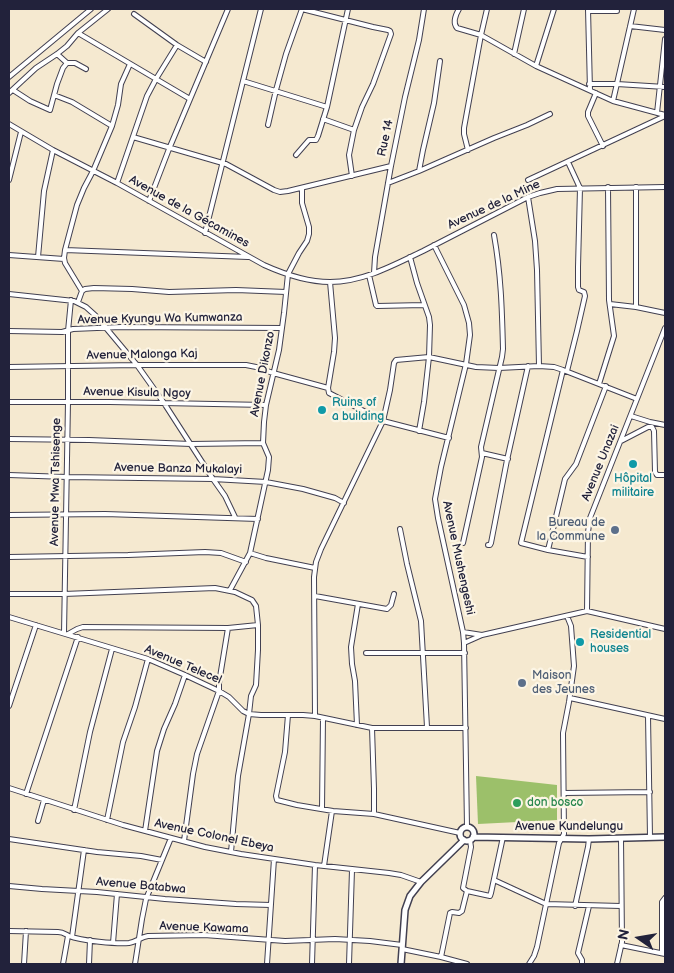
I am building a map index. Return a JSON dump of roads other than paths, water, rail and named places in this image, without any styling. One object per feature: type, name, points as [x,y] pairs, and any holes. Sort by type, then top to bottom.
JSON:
[{"type":"street","points":[[9,78],[91,9]]},
{"type":"street","points":[[67,63],[60,75],[49,110],[11,91],[36,68],[67,46],[78,33],[108,9]]},
{"type":"street","points":[[149,201],[169,148],[228,9]]},
{"type":"street","points":[[206,232],[261,9]]},
{"type":"street","points":[[268,125],[286,54],[302,9],[390,31],[391,34],[373,84],[354,130],[350,155],[352,176]]},
{"type":"street","points":[[296,155],[309,140],[317,139],[327,107],[348,9]]},
{"type":"street","name":"Rue 14","points":[[424,9],[391,166],[372,274],[377,306],[424,305]]},
{"type":"street","points":[[452,9],[456,14]]},
{"type":"street","points":[[460,9],[456,14],[454,23],[457,28],[481,35],[536,66],[613,101],[657,112],[665,116]]},
{"type":"street","points":[[468,150],[464,128],[487,9]]},
{"type":"street","points":[[514,54],[524,9]]},
{"type":"street","points":[[536,66],[554,9]]},
{"type":"street","points":[[613,101],[634,9]]},
{"type":"street","points":[[590,90],[588,10],[617,11]]},
{"type":"street","points":[[134,14],[177,45],[206,62]]},
{"type":"street","points":[[630,26],[665,30]]},
{"type":"street","points":[[78,33],[190,99]]},
{"type":"street","points":[[657,112],[665,39]]},
{"type":"street","points":[[117,184],[144,105],[156,79],[177,45]]},
{"type":"street","points":[[57,54],[67,63],[78,64],[86,68]]},
{"type":"street","points":[[420,171],[434,103],[440,61]]},
{"type":"street","points":[[82,291],[64,259],[65,250],[77,205],[112,126],[121,84],[130,64]]},
{"type":"street","points":[[243,81],[327,107]]},
{"type":"street","points":[[589,84],[665,87]]},
{"type":"street","points":[[596,93],[588,114],[602,146]]},
{"type":"street","points":[[54,95],[77,105],[112,126]]},
{"type":"street","points":[[388,182],[420,171],[550,114]]},
{"type":"street","points":[[528,180],[665,116]]},
{"type":"street","points":[[323,119],[354,130]]},
{"type":"street","name":"Avenue de la Gécamines","points":[[9,124],[264,265],[288,274],[330,282],[372,274]]},
{"type":"street","points":[[9,180],[21,132]]},
{"type":"street","points":[[133,137],[223,163],[274,190],[285,192],[391,166]]},
{"type":"street","points":[[38,257],[44,190],[53,150]]},
{"type":"street","points":[[568,162],[580,188],[578,287],[579,290],[584,292],[585,296],[521,543],[588,557]]},
{"type":"street","points":[[599,384],[614,336],[610,304],[608,187]]},
{"type":"street","points":[[636,187],[636,308]]},
{"type":"street","name":"Avenue de la Mine","points":[[372,274],[548,190],[665,187]]},
{"type":"street","name":"Avenue Dikonzo","points":[[230,590],[250,553],[266,482],[269,460],[263,443],[264,422],[282,328],[288,274],[309,234],[309,227],[302,203],[302,188]]},
{"type":"street","points":[[528,198],[535,241],[537,270],[539,366]]},
{"type":"street","points":[[463,543],[482,457],[481,447],[503,349],[502,294],[494,235]]},
{"type":"street","name":"Avenue Mushengeshi","points":[[434,245],[456,287],[468,318],[470,335],[466,364],[435,498],[463,632],[465,653],[467,827]]},
{"type":"street","points":[[65,250],[249,257]]},
{"type":"street","points":[[9,256],[64,259]]},
{"type":"street","points":[[410,257],[430,325],[429,357],[419,430]]},
{"type":"street","points":[[330,282],[335,338],[328,392],[383,422],[449,438]]},
{"type":"street","points":[[78,302],[82,291],[85,289],[132,288],[169,292],[236,290],[286,292]]},
{"type":"street","points":[[9,294],[71,300],[86,307],[107,328],[164,403],[225,496],[235,517]]},
{"type":"street","name":"Avenue Mwa Tshisenge","points":[[66,634],[64,556],[67,477],[68,331],[71,300]]},
{"type":"street","points":[[610,304],[665,314]]},
{"type":"street","name":"Avenue Kyungu Wa Kumwanza","points":[[9,331],[44,332],[135,326],[282,328]]},
{"type":"street","name":"Avenue Unazai","points":[[587,611],[588,528],[590,518],[665,328]]},
{"type":"street","points":[[315,716],[315,568],[321,549],[383,422],[395,361],[398,359],[429,357],[476,367],[554,367],[637,399]]},
{"type":"street","name":"Avenue Malonga Kaj","points":[[9,366],[246,365],[328,388]]},
{"type":"street","points":[[488,545],[491,543],[528,366]]},
{"type":"street","points":[[548,550],[565,479],[576,464],[606,386]]},
{"type":"street","name":"Avenue Kisula Ngoy","points":[[9,402],[266,405]]},
{"type":"street","points":[[631,416],[665,425]]},
{"type":"street","points":[[621,441],[648,427],[652,427],[654,431],[655,472],[657,475],[665,475]]},
{"type":"street","points":[[9,440],[191,444],[263,443]]},
{"type":"street","points":[[482,453],[508,459]]},
{"type":"street","name":"Avenue Banza Mukalayi","points":[[9,475],[213,478],[266,482],[310,491],[335,498],[344,503]]},
{"type":"street","points":[[9,514],[66,513],[258,519]]},
{"type":"street","points":[[400,529],[421,621],[427,727]]},
{"type":"street","points":[[9,557],[209,552],[220,553],[246,562]]},
{"type":"street","points":[[250,553],[315,568]]},
{"type":"street","points":[[9,594],[64,594],[215,588],[240,593],[253,601],[256,606],[258,625],[256,685],[252,694],[238,776],[231,852]]},
{"type":"street","points":[[315,596],[387,609],[391,605],[394,594]]},
{"type":"street","points":[[356,725],[355,681],[351,647],[358,604]]},
{"type":"street","points":[[464,643],[482,635],[587,611],[665,629]]},
{"type":"street","points":[[528,964],[534,956],[564,831],[563,733],[574,666],[571,626],[567,616]]},
{"type":"street","name":"Avenue Telecel","points":[[9,617],[148,659],[219,692],[249,714]]},
{"type":"street","points":[[9,706],[36,625]]},
{"type":"street","points":[[66,634],[83,627],[228,628],[258,625]]},
{"type":"street","points":[[184,842],[193,774],[219,692],[228,628]]},
{"type":"street","points":[[463,632],[482,635]]},
{"type":"street","points":[[26,794],[78,637]]},
{"type":"street","points":[[74,810],[90,732],[112,648]]},
{"type":"street","points":[[366,653],[465,653]]},
{"type":"street","points":[[106,820],[123,742],[148,659]]},
{"type":"street","points":[[146,831],[157,750],[164,729],[176,704],[185,675]]},
{"type":"street","points":[[570,698],[665,719]]},
{"type":"street","points":[[249,714],[315,716],[372,728],[466,728]]},
{"type":"street","points":[[288,715],[285,752],[276,798],[278,800],[332,811],[374,814],[460,833],[461,837],[469,839]]},
{"type":"street","points":[[648,716],[650,837]]},
{"type":"street","points":[[322,809],[323,718]]},
{"type":"street","points":[[372,728],[374,814]]},
{"type":"street","name":"Avenue Colonel Ebeya","points":[[9,788],[106,820],[184,842],[274,859],[352,870],[390,873],[421,882]]},
{"type":"street","points":[[564,794],[650,792]]},
{"type":"street","points":[[38,822],[44,800]]},
{"type":"street","points":[[324,866],[332,811]]},
{"type":"street","points":[[401,964],[406,905],[410,896],[421,882],[469,839],[473,832],[467,827],[462,829],[460,833]]},
{"type":"street","points":[[469,839],[471,847],[462,885],[463,889],[490,895],[503,837]]},
{"type":"street","name":"Avenue Kundelungu","points":[[469,839],[503,837],[589,839],[665,837]]},
{"type":"street","points":[[136,964],[142,918],[147,897],[171,838]]},
{"type":"street","points":[[617,964],[621,944],[621,838]]},
{"type":"street","points":[[575,906],[589,839]]},
{"type":"street","points":[[9,840],[162,860]]},
{"type":"street","points":[[63,964],[79,891],[84,850]]},
{"type":"street","points":[[267,964],[274,859]]},
{"type":"street","points":[[312,964],[315,865]]},
{"type":"street","points":[[349,964],[352,870]]},
{"type":"street","points":[[494,880],[546,904],[621,906]]},
{"type":"street","name":"Avenue Batabwa","points":[[9,886],[270,905]]},
{"type":"street","points":[[441,957],[450,914],[462,911],[467,891]]},
{"type":"street","points":[[113,943],[117,894]]},
{"type":"street","points":[[621,944],[664,954],[662,903],[665,899]]},
{"type":"street","points":[[582,964],[582,959],[578,953],[589,906]]},
{"type":"street","name":"Avenue Kawama","points":[[9,931],[58,932],[70,936],[113,943],[131,943],[148,936],[193,935],[269,940],[350,940],[402,947],[441,957],[450,962],[467,964]]},
{"type":"street","points":[[24,964],[26,931]]},
{"type":"street","points":[[89,964],[90,940]]},
{"type":"place","name":"Ruins of a building","points":[[322,410]]},
{"type":"place","name":"Hôpital militaire","points":[[633,464]]},
{"type":"place","name":"Bureau de la Commune","points":[[615,530]]},
{"type":"place","name":"Residential houses","points":[[580,642]]},
{"type":"place","name":"Maison des Jeunes","points":[[522,683]]},
{"type":"place","name":"don bosco","points":[[517,803]]}]
